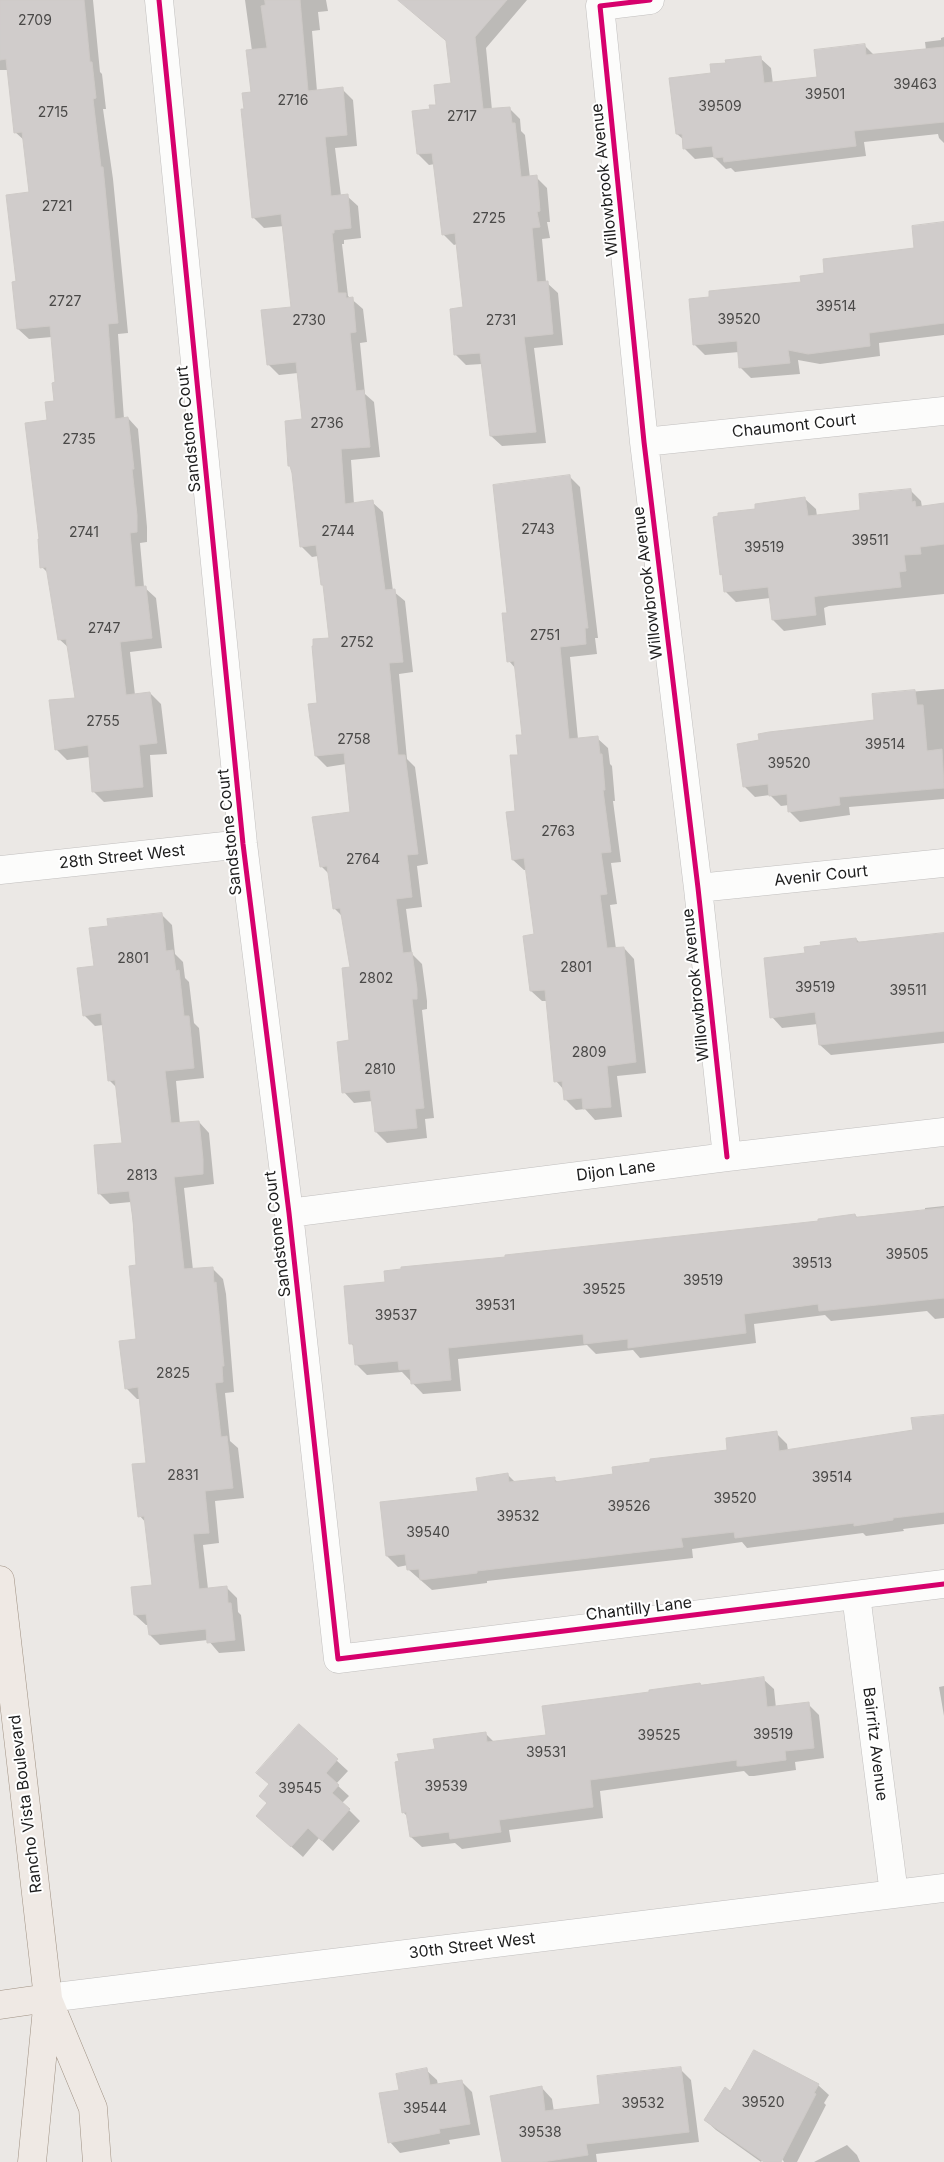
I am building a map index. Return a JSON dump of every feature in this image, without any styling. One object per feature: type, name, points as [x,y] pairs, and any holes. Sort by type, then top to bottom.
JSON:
[{"type":"main road","name":"Rancho Vista Boulevard","points":[[0,1580],[48,1998],[32,2162]]},
{"type":"main road","name":"Rancho Vista Boulevard","points":[[48,1998],[92,2108],[97,2162]]},
{"type":"main road","name":"30th Street West","points":[[0,2005],[48,1998]]},
{"type":"street","name":"Sandstone Court","points":[[159,0],[243,844],[289,1213],[338,1659]]},
{"type":"street","name":"Willowbrook Avenue","points":[[650,0],[600,6],[644,442],[698,888],[727,1157]]},
{"type":"street","name":"Chaumont Court","points":[[644,442],[944,411]]},
{"type":"street","name":"28th Street West","points":[[0,870],[243,844]]},
{"type":"street","name":"Avenir Court","points":[[698,888],[944,863]]},
{"type":"street","name":"Dijon Lane","points":[[289,1213],[727,1157],[944,1132]]},
{"type":"street","name":"Chantilly Lane","points":[[338,1659],[944,1584]]},
{"type":"street","name":"Bairritz Avenue","points":[[856,1595],[894,1894]]},
{"type":"street","name":"30th Street West","points":[[48,1998],[944,1888]]},
{"type":"building","points":[[0,0],[84,0],[90,62],[92,62],[96,98],[93,99],[101,167],[103,167],[118,323],[108,324],[115,419],[128,417],[137,515],[137,532],[130,533],[135,587],[146,586],[152,638],[120,642],[126,695],[150,692],[157,743],[139,745],[143,787],[92,792],[88,745],[55,750],[49,700],[75,698],[66,639],[58,640],[46,567],[40,568],[39,539],[25,423],[47,420],[45,402],[54,401],[52,383],[55,382],[50,326],[17,329],[12,282],[16,281],[6,195],[29,192],[22,132],[14,133],[6,59],[0,60]]},
{"type":"building","points":[[265,0],[300,0],[308,91],[343,87],[347,135],[325,137],[331,196],[348,194],[351,228],[334,230],[334,233],[332,233],[338,293],[346,293],[346,298],[353,297],[356,332],[350,333],[356,391],[364,390],[370,447],[341,449],[345,504],[373,500],[385,590],[395,589],[403,662],[389,663],[398,755],[405,755],[418,854],[407,855],[412,897],[396,899],[403,953],[412,952],[417,989],[417,999],[412,999],[424,1108],[415,1109],[417,1128],[375,1132],[370,1090],[342,1093],[337,1042],[349,1040],[342,968],[350,967],[340,908],[333,909],[327,866],[320,867],[312,817],[350,812],[344,753],[315,756],[308,704],[317,703],[312,646],[313,639],[329,638],[316,545],[300,547],[292,473],[290,466],[288,466],[285,421],[302,419],[296,362],[267,365],[261,310],[291,307],[281,214],[252,218],[241,109],[244,109],[242,93],[251,92],[246,50],[267,48],[261,6],[265,5]]},
{"type":"building","points":[[398,0],[507,0],[475,37],[483,109],[510,107],[512,123],[515,123],[521,177],[537,175],[540,211],[537,212],[540,227],[532,228],[537,282],[548,281],[553,334],[524,337],[536,432],[490,436],[480,353],[454,355],[450,309],[463,307],[455,233],[442,235],[432,153],[417,154],[412,111],[430,109],[429,105],[436,105],[434,85],[451,83],[446,41]]},
{"type":"building","points":[[865,44],[866,55],[944,47],[944,122],[854,131],[856,146],[724,162],[723,157],[714,158],[712,146],[683,149],[682,134],[676,134],[669,78],[711,73],[710,64],[726,63],[725,60],[761,56],[764,83],[817,77],[814,50]]},
{"type":"building","points":[[944,222],[944,323],[869,333],[870,346],[808,354],[788,350],[790,363],[739,368],[737,341],[693,345],[689,299],[709,297],[709,291],[801,282],[800,276],[824,273],[823,259],[914,248],[912,226]]},
{"type":"building","points":[[570,475],[588,628],[585,628],[586,644],[560,647],[569,739],[598,736],[600,754],[602,754],[605,790],[603,790],[611,852],[601,853],[607,894],[600,895],[607,948],[624,947],[636,1062],[607,1066],[611,1107],[583,1109],[582,1098],[564,1100],[562,1081],[554,1082],[545,990],[530,991],[523,936],[534,934],[524,858],[512,860],[506,812],[515,811],[510,755],[518,755],[516,735],[522,735],[514,661],[507,662],[502,613],[507,613],[493,485]]},
{"type":"building","points":[[911,489],[912,502],[915,501],[916,507],[944,503],[944,544],[920,547],[921,554],[904,555],[906,571],[899,572],[901,587],[814,597],[816,615],[772,620],[768,587],[724,592],[713,517],[718,516],[718,513],[755,509],[755,504],[805,497],[808,516],[860,510],[859,494]]},
{"type":"building","points":[[915,690],[917,705],[923,705],[927,751],[942,749],[944,788],[839,797],[840,805],[788,812],[787,794],[769,796],[768,784],[743,787],[737,744],[759,740],[758,734],[769,732],[874,720],[872,694]]},
{"type":"building","points":[[162,913],[166,951],[173,950],[176,971],[179,970],[184,1016],[189,1016],[194,1068],[165,1071],[171,1123],[199,1121],[203,1159],[203,1174],[174,1177],[184,1269],[213,1267],[224,1366],[222,1366],[223,1382],[215,1383],[221,1437],[227,1436],[233,1488],[205,1491],[209,1533],[193,1534],[199,1589],[227,1586],[228,1603],[231,1603],[235,1640],[207,1643],[206,1629],[149,1635],[146,1614],[134,1615],[131,1587],[152,1585],[144,1516],[138,1517],[132,1464],[146,1463],[138,1387],[125,1389],[119,1341],[136,1339],[129,1266],[136,1265],[133,1220],[129,1191],[98,1194],[94,1145],[122,1143],[115,1080],[108,1081],[101,1013],[83,1016],[77,968],[94,966],[89,928],[108,926],[107,919]]},
{"type":"building","points":[[944,933],[944,1031],[819,1045],[815,1012],[770,1018],[764,958],[805,953],[804,947],[821,945],[820,942],[856,938],[857,942]]},
{"type":"building","points":[[944,1208],[944,1298],[819,1311],[818,1304],[744,1314],[746,1333],[628,1348],[628,1339],[584,1344],[583,1334],[448,1348],[451,1380],[411,1384],[410,1369],[399,1370],[398,1361],[355,1365],[353,1344],[349,1344],[344,1286],[385,1282],[384,1271],[401,1269],[401,1267],[818,1221],[818,1219],[855,1214],[856,1217]]},
{"type":"building","points":[[944,1415],[944,1512],[893,1518],[893,1520],[854,1526],[854,1523],[735,1538],[734,1532],[681,1538],[683,1547],[477,1571],[477,1573],[420,1580],[419,1569],[407,1570],[405,1554],[386,1556],[380,1502],[478,1491],[476,1478],[508,1473],[509,1482],[555,1477],[555,1482],[613,1474],[612,1467],[650,1462],[650,1459],[727,1450],[726,1438],[777,1431],[779,1451],[913,1430],[911,1418]]},
{"type":"building","points":[[764,1677],[767,1707],[809,1702],[814,1748],[785,1751],[786,1760],[737,1766],[737,1760],[590,1780],[593,1807],[499,1820],[501,1832],[450,1839],[449,1832],[410,1837],[406,1812],[402,1813],[395,1762],[399,1761],[397,1754],[435,1749],[433,1739],[486,1732],[487,1742],[546,1735],[542,1706],[649,1692],[649,1690],[700,1683],[701,1685]]},
{"type":"building","points":[[299,1724],[338,1759],[326,1773],[339,1785],[332,1793],[350,1809],[322,1841],[308,1828],[291,1847],[256,1816],[267,1803],[259,1796],[269,1784],[256,1773]]},
{"type":"building","points":[[754,2050],[819,2084],[814,2093],[816,2094],[781,2162],[764,2162],[704,2120],[725,2087],[730,2091]]},
{"type":"building","points":[[681,2067],[689,2132],[586,2144],[588,2155],[542,2162],[502,2162],[490,2096],[542,2086],[545,2111],[600,2104],[597,2076]]},
{"type":"building","points":[[427,2068],[430,2085],[462,2080],[470,2124],[439,2129],[440,2133],[388,2143],[379,2093],[399,2090],[396,2074]]},
{"type":"cycle path","points":[[159,0],[243,844],[289,1213],[338,1659],[944,1584]]},
{"type":"cycle path","points":[[650,0],[600,6],[644,442],[698,888],[727,1157]]}]
